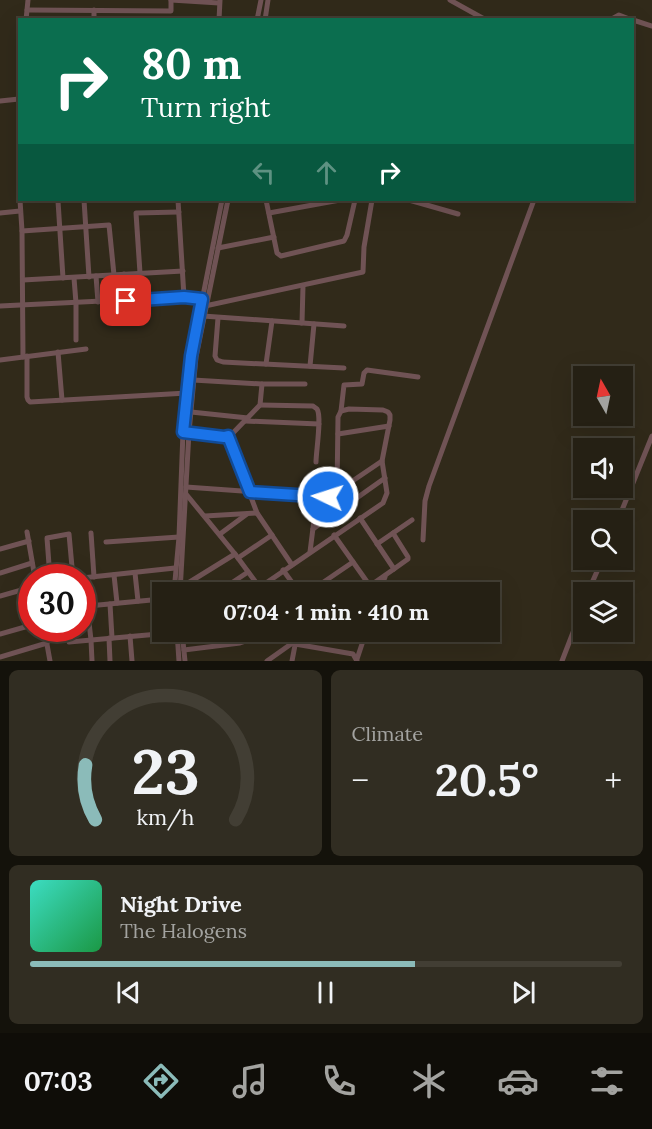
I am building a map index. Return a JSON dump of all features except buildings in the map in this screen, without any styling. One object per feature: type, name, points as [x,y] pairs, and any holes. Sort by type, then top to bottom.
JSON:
[{"type":"street","points":[[26,18],[28,0]]},
{"type":"street","points":[[172,18],[171,0],[220,1],[219,18]]},
{"type":"street","points":[[257,18],[261,0]]},
{"type":"street","points":[[265,18],[268,0]]},
{"type":"street","points":[[450,0],[482,18]]},
{"type":"street","points":[[27,10],[171,11]]},
{"type":"street","points":[[94,10],[94,18]]},
{"type":"street","points":[[634,20],[652,26]]},
{"type":"street","points":[[0,101],[18,99]]},
{"type":"street","points":[[20,201],[28,400],[30,402],[187,393]]},
{"type":"street","points":[[58,201],[63,278]]},
{"type":"street","points":[[84,201],[85,227],[98,302]]},
{"type":"street","points":[[178,201],[184,297]]},
{"type":"street","points":[[203,307],[202,299],[222,201]]},
{"type":"street","points":[[180,582],[186,494],[187,393],[196,357],[201,316],[227,201]]},
{"type":"street","points":[[266,201],[278,254],[281,256],[341,243],[347,236],[355,201]]},
{"type":"street","points":[[269,213],[335,201]]},
{"type":"street","points":[[203,307],[363,272],[364,247],[372,201]]},
{"type":"street","points":[[413,201],[458,214]]},
{"type":"street","points":[[423,540],[425,501],[429,486],[534,201]]},
{"type":"street","points":[[0,213],[20,211]]},
{"type":"street","points":[[140,273],[136,213],[178,212]]},
{"type":"street","points":[[22,231],[109,225],[114,275]]},
{"type":"street","points":[[218,248],[274,237]]},
{"type":"street","points":[[22,280],[183,271]]},
{"type":"street","points":[[124,274],[126,301]]},
{"type":"street","points":[[74,278],[76,340]]},
{"type":"street","points":[[302,323],[303,286]]},
{"type":"street","points":[[0,306],[184,297],[202,299]]},
{"type":"street","points":[[201,316],[344,326]]},
{"type":"street","points":[[218,318],[215,356],[217,360],[344,368]]},
{"type":"street","points":[[266,364],[272,321]]},
{"type":"street","points":[[310,366],[315,324]]},
{"type":"street","points":[[0,360],[86,349]]},
{"type":"street","points":[[58,352],[62,400]]},
{"type":"street","points":[[337,491],[338,417],[341,411],[344,385],[362,384],[364,373],[367,370],[418,377]]},
{"type":"street","points":[[191,380],[305,384]]},
{"type":"street","points":[[174,582],[186,432],[191,412],[191,380]]},
{"type":"street","points":[[186,432],[224,437],[232,434],[260,405],[262,384]]},
{"type":"street","points":[[260,405],[313,406],[317,409],[319,424],[316,462]]},
{"type":"street","points":[[270,582],[283,570],[383,503],[386,498],[382,461],[390,415],[383,410],[349,409],[341,411]]},
{"type":"street","points":[[191,412],[246,420],[319,424]]},
{"type":"street","points":[[338,434],[389,426]]},
{"type":"street","points":[[228,436],[257,513],[292,565]]},
{"type":"street","points":[[622,510],[652,436]]},
{"type":"street","points":[[310,552],[316,508],[328,497],[382,461]]},
{"type":"street","points":[[313,529],[385,478]]},
{"type":"street","points":[[186,487],[328,497]]},
{"type":"street","points":[[186,494],[256,582]]},
{"type":"street","points":[[219,534],[248,513]]},
{"type":"street","points":[[205,516],[257,513]]},
{"type":"street","points":[[360,518],[394,569]]},
{"type":"street","points":[[377,544],[412,520]]},
{"type":"street","points":[[27,532],[32,564]]},
{"type":"street","points":[[91,533],[93,564]]},
{"type":"street","points":[[375,582],[408,559],[393,533]]},
{"type":"street","points":[[49,564],[47,538],[69,534],[72,564]]},
{"type":"street","points":[[193,582],[272,535]]},
{"type":"street","points":[[334,535],[367,582]]},
{"type":"street","points":[[106,542],[179,537]]},
{"type":"street","points":[[0,549],[28,541]]},
{"type":"street","points":[[324,582],[353,562]]},
{"type":"street","points":[[0,573],[18,568]]},
{"type":"street","points":[[96,577],[175,568]]},
{"type":"street","points":[[283,570],[291,582]]},
{"type":"street","points":[[233,582],[248,572]]},
{"type":"street","points":[[135,573],[138,601]]},
{"type":"street","points":[[114,575],[117,603]]},
{"type":"street","points":[[383,582],[385,575]]},
{"type":"street","points":[[0,597],[18,592]]},
{"type":"street","points":[[96,606],[152,600]]},
{"type":"street","points":[[110,604],[110,661]]},
{"type":"street","points":[[0,634],[18,629]]},
{"type":"street","points":[[562,661],[573,632]]},
{"type":"street","points":[[96,639],[152,634]]},
{"type":"street","points":[[130,636],[132,661]]},
{"type":"street","points":[[91,642],[92,661]]},
{"type":"street","points":[[178,642],[179,661]]},
{"type":"street","points":[[183,642],[185,661]]},
{"type":"street","points":[[184,650],[243,642]]},
{"type":"street","points":[[267,661],[296,642],[353,654],[357,660]]},
{"type":"street","points":[[292,661],[296,642]]},
{"type":"street","points":[[357,660],[363,642]]},
{"type":"street","points":[[0,657],[47,643],[50,661]]},
{"type":"route","points":[[126,301],[184,297],[202,299],[191,356],[183,432],[228,436],[250,492],[328,497]]}]
